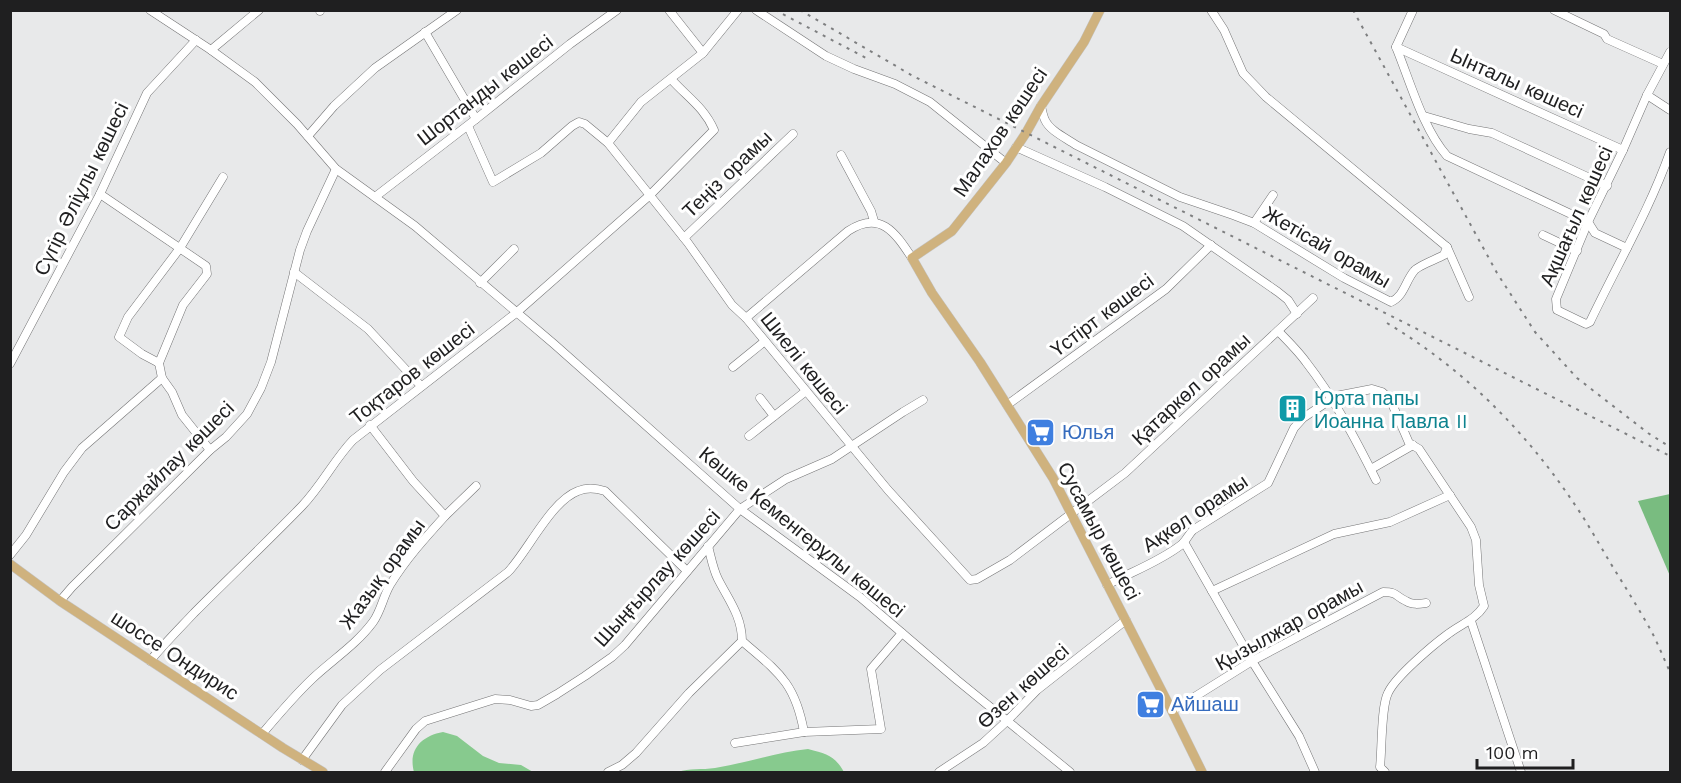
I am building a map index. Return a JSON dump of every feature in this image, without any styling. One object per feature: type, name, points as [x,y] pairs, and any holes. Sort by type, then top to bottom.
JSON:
[{"type":"main road","name":"Малахов көшесі","points":[[912,258],[952,231],[1006,163],[1084,42],[1100,10]]},
{"type":"main road","name":"Сусамыр көшесі","points":[[912,258],[932,293],[1053,478],[1202,772]]},
{"type":"main road","name":"шоссе Ондирис","points":[[10,564],[60,601],[322,772]]},
{"type":"street","name":"Көшке Кеменгерұлы көшесі","points":[[150,10],[255,82],[308,136],[336,169],[415,226],[554,344],[740,509],[860,597],[1070,772]]},
{"type":"street","points":[[211,50],[259,10]]},
{"type":"street","points":[[308,136],[334,106],[375,68],[457,10]]},
{"type":"street","name":"Шортанды көшесі","points":[[375,197],[570,44],[617,10]]},
{"type":"street","points":[[669,10],[703,53]]},
{"type":"street","points":[[608,143],[641,102],[703,53],[738,10]]},
{"type":"street","points":[[756,10],[826,56],[895,84],[930,102],[1006,163]]},
{"type":"street","points":[[1211,10],[1224,30],[1244,73],[1266,97],[1447,248],[1469,297]]},
{"type":"street","points":[[1413,10],[1396,47],[1438,146],[1453,160],[1588,222],[1594,233],[1627,248]]},
{"type":"street","points":[[1554,10],[1604,34],[1607,39],[1663,64]]},
{"type":"street","points":[[425,32],[476,119]]},
{"type":"street","name":"Сүгір Әліұлы көшесі","points":[[10,364],[100,194],[147,93],[196,40]]},
{"type":"street","name":"Ынталы көшесі","points":[[1396,47],[1623,150]]},
{"type":"street","name":"Ақшағыл көшесі","points":[[1671,52],[1647,95],[1588,222],[1556,299],[1557,310],[1586,324],[1590,322],[1645,215],[1671,152]]},
{"type":"street","name":"Тоқтаров көшесі","points":[[150,660],[304,504],[339,454],[370,425],[516,313],[650,195],[714,130],[698,105],[671,80]]},
{"type":"street","points":[[1647,95],[1671,110]]},
{"type":"street","name":"Жетісай орамы","points":[[1041,106],[1045,120],[1050,127],[1076,145],[1180,197],[1254,223],[1344,278],[1391,302],[1402,294],[1404,285],[1415,268],[1433,262],[1444,255],[1447,248]]},
{"type":"street","points":[[1424,116],[1492,133],[1606,186]]},
{"type":"street","name":"Шиелі көшесі","points":[[468,126],[493,182],[541,153],[579,122],[585,124],[608,143],[684,238],[732,305],[746,318],[888,490],[970,580],[990,572]]},
{"type":"street","name":"Теңіз орамы","points":[[684,238],[793,134]]},
{"type":"street","points":[[1016,147],[1105,187],[1183,226],[1278,292],[1288,300],[1297,314]]},
{"type":"street","points":[[746,318],[848,231],[857,225],[874,221],[841,155]]},
{"type":"street","name":"Саржайлау көшесі","points":[[60,601],[247,414],[261,388],[271,362],[307,231],[336,169]]},
{"type":"street","points":[[159,363],[119,337],[128,317],[180,248],[223,177]]},
{"type":"street","points":[[100,194],[206,266],[207,274],[183,305],[159,363],[162,378],[172,392],[182,414],[210,450]]},
{"type":"street","points":[[1254,223],[1273,195]]},
{"type":"street","name":"Сусамыр көшесі","points":[[874,221],[886,227],[900,239],[912,258]]},
{"type":"street","points":[[1543,235],[1577,251]]},
{"type":"street","name":"Үстірт көшесі","points":[[1007,405],[1166,289],[1211,245]]},
{"type":"street","points":[[480,283],[514,249]]},
{"type":"street","points":[[294,272],[368,329],[421,386]]},
{"type":"street","name":"Қатаркөл орамы","points":[[990,572],[1010,560],[1125,473],[1313,298]]},
{"type":"street","points":[[1278,330],[1307,363],[1331,399],[1376,480]]},
{"type":"street","points":[[733,367],[765,341]]},
{"type":"street","points":[[10,555],[26,536],[63,472],[82,448],[162,378]]},
{"type":"street","name":"Ақкөл орамы","points":[[1107,585],[1168,554],[1184,542],[1193,530],[1268,483],[1294,428],[1303,418],[1331,399],[1372,389],[1382,392],[1390,399],[1409,443],[1413,445]]},
{"type":"street","points":[[749,436],[806,391]]},
{"type":"street","points":[[760,398],[774,416]]},
{"type":"street","points":[[740,509],[786,479],[852,448],[923,400]]},
{"type":"street","name":"Жазық орамы","points":[[262,734],[311,680],[359,638],[374,621],[388,587],[415,549],[445,516],[413,481],[370,425]]},
{"type":"street","points":[[1371,469],[1413,445],[1419,448],[1471,527],[1476,540],[1479,585],[1484,606],[1471,621],[1448,634],[1398,679],[1387,694],[1383,724],[1383,770]]},
{"type":"street","points":[[445,516],[476,486]]},
{"type":"street","points":[[302,760],[336,713],[359,689],[380,670],[508,572],[562,502],[578,491],[590,488],[605,491],[687,571]]},
{"type":"street","points":[[1212,591],[1334,534],[1390,522],[1450,495]]},
{"type":"street","name":"Шыңғырлау көшесі","points":[[385,772],[416,729],[425,721],[495,699],[510,700],[531,706],[538,705],[612,657],[625,645],[740,509]]},
{"type":"street","points":[[1184,542],[1252,661],[1299,736],[1315,772]]},
{"type":"street","points":[[708,546],[717,577],[735,610],[741,627],[742,641],[786,682],[796,700],[804,732]]},
{"type":"street","name":"Қызылжар орамы","points":[[1172,711],[1252,661],[1383,592],[1393,592],[1406,602],[1413,604],[1426,603]]},
{"type":"street","name":"Өзен көшесі","points":[[939,772],[983,743],[1037,690],[1126,620]]},
{"type":"street","points":[[1471,621],[1521,772]]},
{"type":"street","points":[[735,743],[804,732],[881,729],[871,669],[902,633]]},
{"type":"street","points":[[608,772],[636,753],[689,693],[742,641]]},
{"type":"green space","points":[[1670,494],[1670,576],[1638,501]]},
{"type":"green space","points":[[443,732],[457,736],[483,756],[499,763],[521,765],[533,772],[414,772],[413,757],[418,745],[428,737]]},
{"type":"green space","points":[[808,749],[829,756],[844,772],[678,772],[715,768]]},
{"type":"railway","points":[[775,10],[868,59]]},
{"type":"railway","points":[[800,10],[913,76],[1670,456]]},
{"type":"railway","points":[[1353,10],[1497,273],[1535,332],[1577,378],[1648,433],[1670,447]]},
{"type":"railway","points":[[1387,323],[1466,380],[1490,402],[1534,450],[1588,525],[1649,627],[1670,672]]},
{"type":"place","name":"Юрта папы Иоанна Павла II","points":[[1293,409]]},
{"type":"place","name":"Юлья","points":[[1041,432]]},
{"type":"place","name":"Айшаш","points":[[1150,704]]}]
